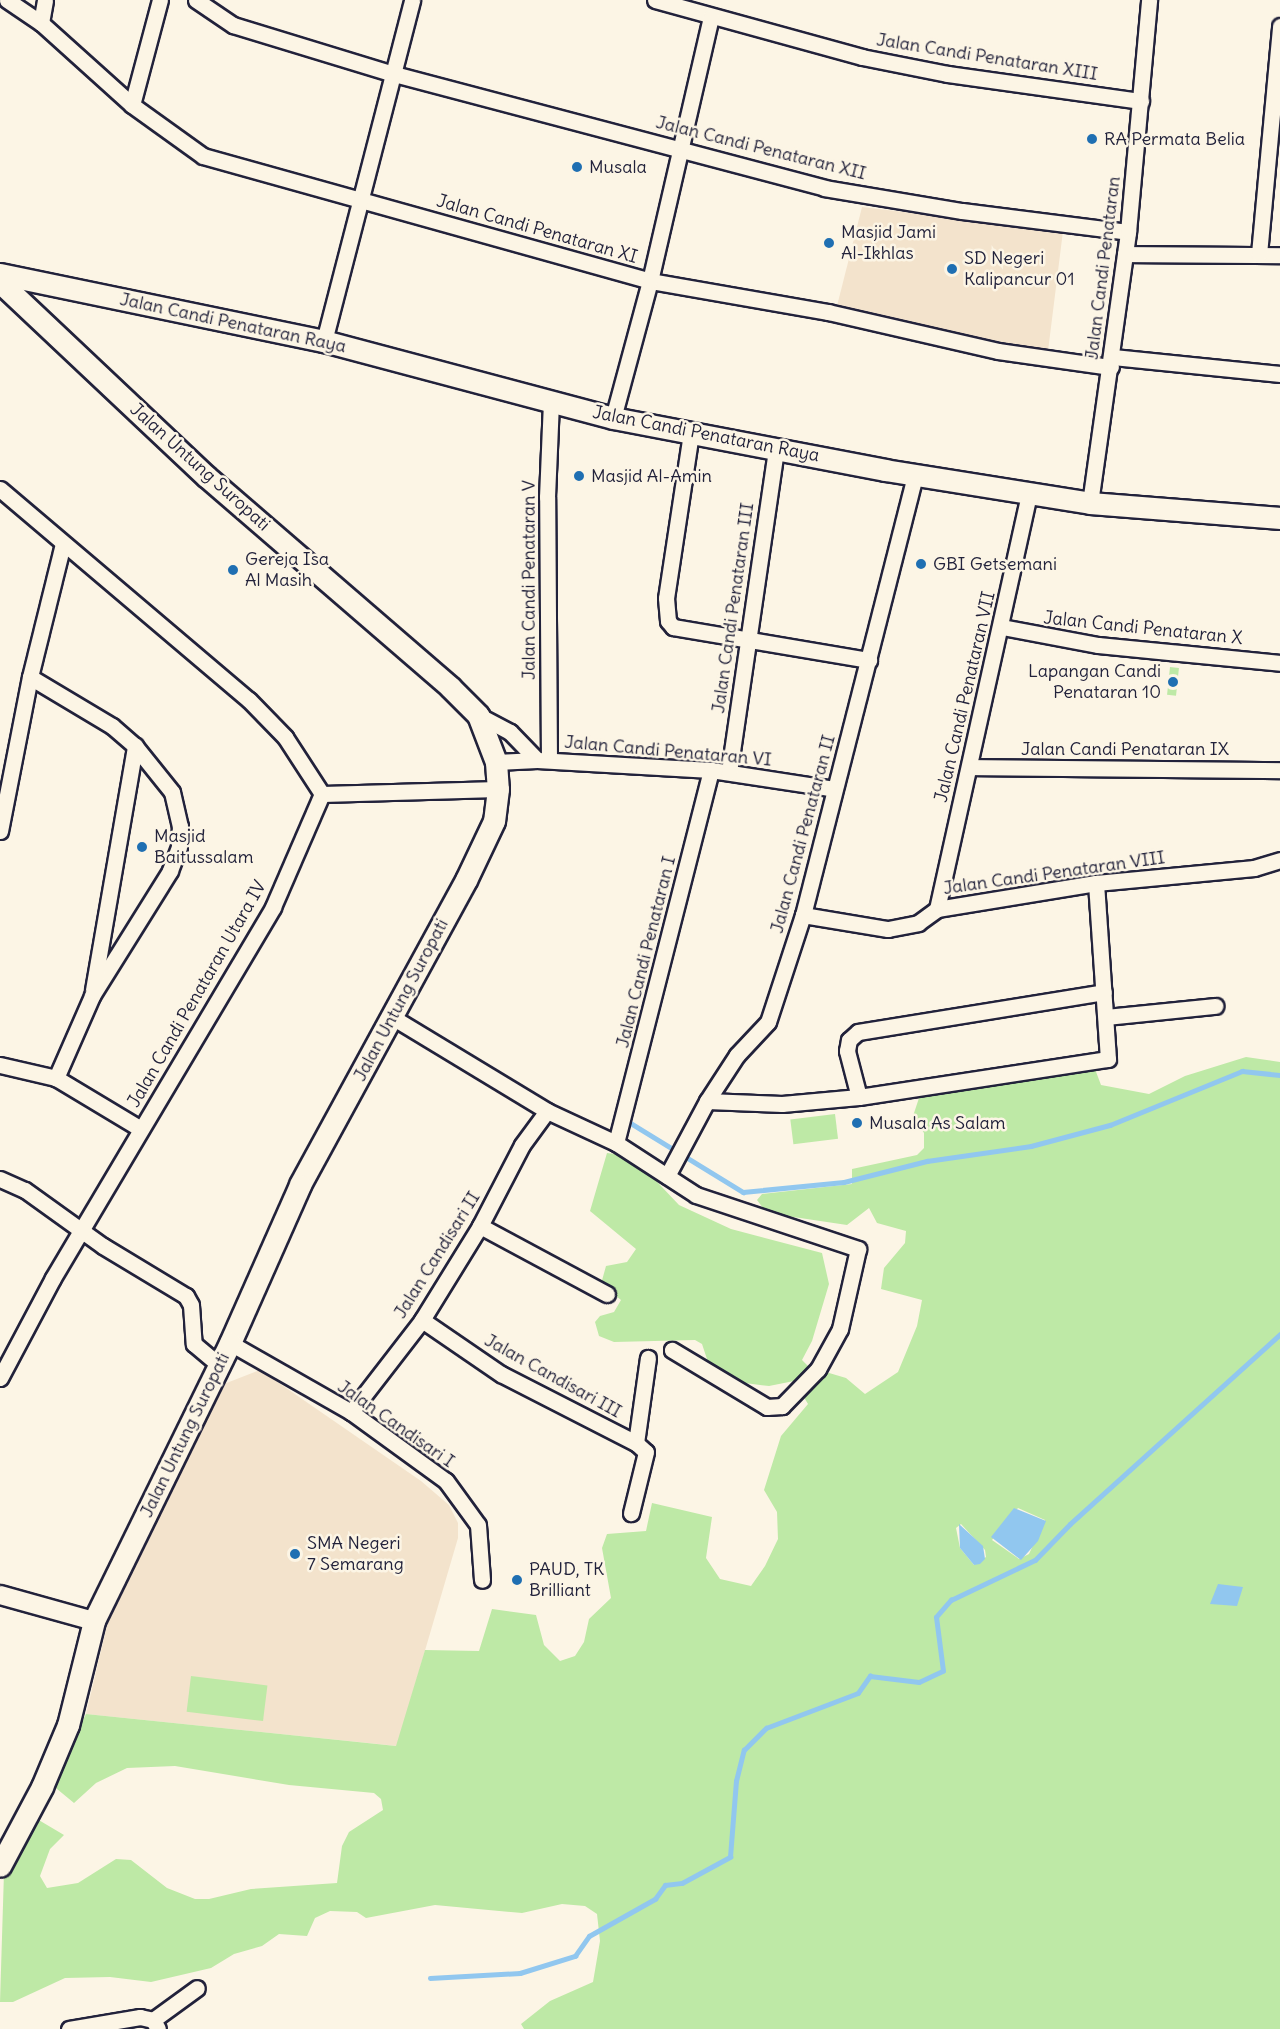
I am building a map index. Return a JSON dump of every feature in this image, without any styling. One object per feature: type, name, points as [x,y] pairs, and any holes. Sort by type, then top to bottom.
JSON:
[{"type":"main road","name":"Jalan Candi Penataran Raya","points":[[0,274],[324,341],[613,418],[691,433],[915,475],[1090,503],[1280,518]]},
{"type":"main road","name":"Jalan Untung Suropati","points":[[0,282],[207,477],[450,687],[478,715],[496,762],[498,789],[494,821],[393,1017],[300,1185],[230,1343],[94,1621],[68,1725],[42,1787],[0,1866]]},
{"type":"street","name":"Jalan Candi Penataran XI","points":[[7,0],[41,23],[132,105],[202,156],[650,281],[828,312],[998,351],[1280,374]]},
{"type":"street","points":[[41,23],[45,0]]},
{"type":"street","points":[[132,105],[160,0]]},
{"type":"street","name":"Jalan Candi Penataran XII","points":[[195,0],[232,25],[390,73],[681,148],[824,188],[962,212],[1128,232]]},
{"type":"street","points":[[324,341],[362,200],[390,73],[411,0]]},
{"type":"street","name":"Jalan Candi Penataran XIII","points":[[654,0],[705,9],[862,57],[937,72],[1141,101]]},
{"type":"street","name":"Jalan Candi Penataran","points":[[1090,503],[1112,362],[1128,232],[1149,0]]},
{"type":"street","points":[[613,418],[650,281],[681,148],[705,9]]},
{"type":"street","points":[[1259,254],[1280,26]]},
{"type":"street","points":[[1125,254],[1280,255]]},
{"type":"street","name":"Jalan Candi Penataran V","points":[[543,760],[547,497],[551,400]]},
{"type":"street","points":[[691,433],[666,598],[668,621],[673,627],[869,660]]},
{"type":"street","name":"Jalan Candi Penataran III","points":[[729,772],[776,449]]},
{"type":"street","name":"Jalan Candi Penataran II","points":[[671,1169],[707,1101],[737,1055],[768,1022],[803,915],[915,475]]},
{"type":"street","points":[[0,489],[249,700],[285,737],[322,794],[498,789]]},
{"type":"street","name":"Jalan Candi Penataran VII","points":[[937,909],[1002,627],[1029,494]]},
{"type":"street","points":[[0,831],[30,677],[63,544]]},
{"type":"street","name":"Jalan Candi Penataran X","points":[[1002,627],[1098,645],[1280,663]]},
{"type":"street","points":[[30,677],[112,726],[135,746],[172,792],[180,820],[180,847],[170,871],[92,996],[56,1078]]},
{"type":"street","points":[[478,715],[510,732],[543,760]]},
{"type":"street","points":[[92,996],[135,746]]},
{"type":"street","name":"Jalan Candi Penataran VI","points":[[496,762],[543,760],[711,770],[835,789]]},
{"type":"street","name":"Jalan Candi Penataran IX","points":[[970,767],[1280,770]]},
{"type":"street","name":"Jalan Candi Penataran I","points":[[616,1143],[711,770]]},
{"type":"street","name":"Jalan Candi Penataran Utara IV","points":[[0,1378],[141,1129],[273,907],[322,794]]},
{"type":"street","name":"Jalan Candi Penataran VIII","points":[[803,915],[888,929],[918,923],[937,909],[1096,883],[1254,868],[1280,860]]},
{"type":"street","points":[[707,1101],[782,1104],[859,1097],[1108,1059],[1096,883]]},
{"type":"street","points":[[859,1097],[847,1051],[849,1040],[858,1032],[1104,992]]},
{"type":"street","points":[[1106,1017],[1215,1006]]},
{"type":"street","points":[[393,1017],[547,1111],[671,1169],[696,1196],[853,1245],[859,1253],[840,1329],[818,1369],[782,1406],[767,1407],[672,1350]]},
{"type":"street","points":[[0,1065],[56,1078],[141,1129]]},
{"type":"street","name":"Jalan Candisari II","points":[[351,1412],[423,1320],[480,1226],[522,1145],[547,1111]]},
{"type":"street","points":[[0,1179],[25,1190],[82,1231],[186,1296],[191,1308],[192,1340],[219,1365]]},
{"type":"street","points":[[480,1226],[607,1294]]},
{"type":"street","name":"Jalan Candisari III","points":[[423,1320],[501,1374],[636,1443]]},
{"type":"street","name":"Jalan Candisari I","points":[[230,1343],[351,1412],[446,1481],[464,1502],[478,1525],[482,1580]]},
{"type":"street","points":[[631,1513],[647,1457],[636,1443],[648,1358]]},
{"type":"street","points":[[0,1595],[94,1621]]},
{"type":"street","points":[[69,2029],[140,2017],[155,2025],[197,1988]]},
{"type":"shaded area","name":"SD Negeri Kalipancur 01","points":[[862,207],[1063,231],[1048,351],[940,332],[837,306]]},
{"type":"shaded area","name":"SMA Negeri 7 Semarang","points":[[260,1370],[421,1481],[449,1505],[458,1523],[458,1538],[397,1746],[86,1714],[115,1592],[175,1483],[224,1384]]},
{"type":"green space","name":"Lapangan Candi Penataran 10","points":[[1170,667],[1179,668],[1176,696],[1167,695]]},
{"type":"green space","points":[[1246,1057],[1280,1062],[1280,2029],[524,2029],[521,2024],[550,2001],[593,1982],[600,1941],[597,1914],[585,1906],[562,1904],[522,1913],[435,1905],[366,1918],[357,1912],[330,1911],[315,1918],[307,1936],[279,1934],[262,1946],[234,1954],[211,1968],[151,1982],[110,1977],[65,1978],[13,2002],[0,2002],[4,1872],[28,1821],[37,1819],[64,1835],[50,1849],[40,1876],[47,1888],[78,1883],[116,1859],[131,1860],[167,1888],[195,1899],[209,1899],[251,1889],[337,1883],[342,1846],[349,1832],[383,1810],[381,1799],[374,1793],[289,1785],[175,1766],[127,1768],[96,1783],[74,1803],[51,1784],[86,1714],[396,1746],[425,1650],[479,1651],[492,1609],[536,1615],[544,1645],[560,1661],[575,1656],[584,1642],[589,1619],[611,1598],[602,1548],[607,1534],[646,1531],[652,1503],[712,1517],[706,1558],[720,1579],[751,1586],[765,1566],[778,1539],[777,1512],[764,1490],[781,1436],[808,1404],[794,1381],[769,1386],[737,1382],[709,1365],[702,1344],[695,1340],[614,1342],[599,1336],[595,1322],[600,1316],[614,1312],[621,1300],[601,1284],[606,1266],[627,1262],[636,1249],[590,1211],[607,1153],[623,1155],[643,1167],[679,1205],[731,1229],[822,1253],[829,1284],[812,1341],[802,1360],[809,1367],[846,1378],[865,1394],[898,1372],[917,1326],[922,1300],[881,1289],[884,1268],[905,1243],[906,1231],[877,1223],[869,1208],[847,1225],[780,1215],[763,1208],[757,1200],[762,1194],[852,1184],[852,1169],[917,1155],[924,1148],[924,1133],[913,1116],[919,1098],[1095,1069],[1101,1085],[1149,1094],[1185,1076]],"holes":[[[1018,1508],[1045,1520],[1029,1554],[1019,1559],[992,1540]],[[961,1524],[985,1550],[986,1557],[974,1565],[960,1548],[956,1528]]]},
{"type":"green space","points":[[835,1114],[838,1139],[793,1144],[790,1119]]},
{"type":"green space","points":[[191,1676],[267,1685],[263,1721],[187,1712]]},
{"type":"water","points":[[1014,1508],[1046,1521],[1038,1541],[1021,1560],[991,1537]]},
{"type":"water","points":[[959,1524],[983,1546],[985,1559],[980,1564],[974,1565],[960,1548]]},
{"type":"water","points":[[1218,1584],[1243,1587],[1237,1606],[1210,1604]]},
{"type":"waterway","points":[[624,1119],[743,1192],[844,1182],[927,1161],[1031,1146],[1110,1125],[1242,1071],[1280,1075]]},
{"type":"waterway","points":[[430,1978],[520,1973],[575,1956],[589,1936],[655,1899],[665,1885],[682,1883],[730,1857],[736,1781],[744,1750],[766,1728],[858,1693],[870,1676],[919,1682],[943,1671],[936,1617],[951,1600],[1035,1560],[1070,1524],[1280,1334]]},
{"type":"place","name":"RA Permata Belia","points":[[1092,139]]},
{"type":"place","name":"Musala","points":[[577,167]]},
{"type":"place","name":"Masjid Jami Al-Ikhlas","points":[[829,243]]},
{"type":"place","name":"SD Negeri Kalipancur 01","points":[[952,269]]},
{"type":"place","name":"Masjid Al-Amin","points":[[579,476]]},
{"type":"place","name":"GBI Getsemani","points":[[921,564]]},
{"type":"place","name":"Gereja Isa Al Masih","points":[[233,570]]},
{"type":"place","name":"Lapangan Candi Penataran 10","points":[[1173,682]]},
{"type":"place","name":"Masjid Baitussalam","points":[[142,847]]},
{"type":"place","name":"Musala As Salam","points":[[857,1123]]},
{"type":"place","name":"SMA Negeri 7 Semarang","points":[[295,1554]]},
{"type":"place","name":"PAUD, TK Brilliant","points":[[517,1580]]}]
